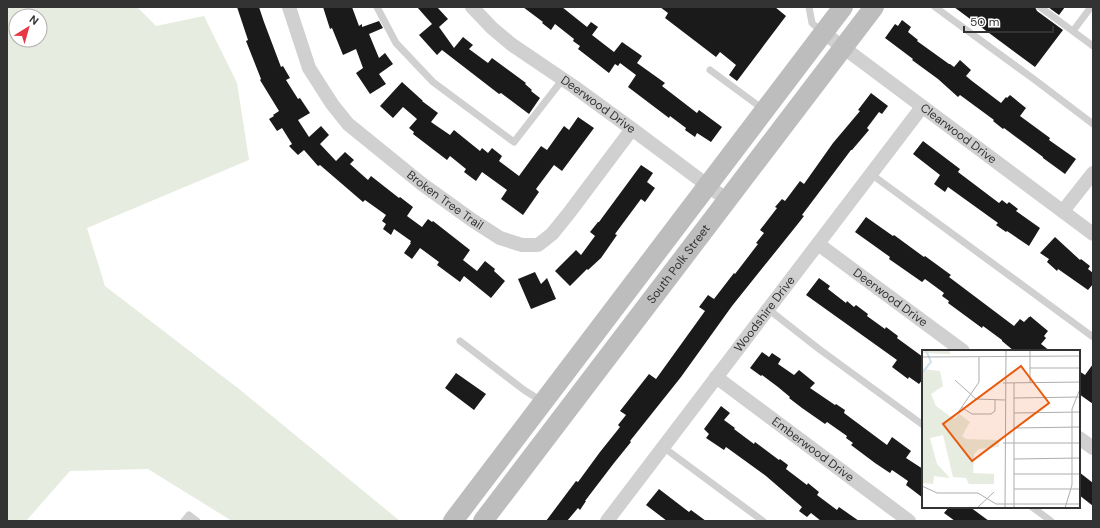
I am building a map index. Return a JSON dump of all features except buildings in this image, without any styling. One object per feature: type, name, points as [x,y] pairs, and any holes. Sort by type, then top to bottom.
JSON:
[{"type":"main road","name":"South Polk Street","points":[[453,521],[843,7]]},
{"type":"main road","name":"South Polk Street","points":[[483,521],[874,7]]},
{"type":"main road","points":[[543,402],[562,417]]},
{"type":"street","name":"Broken Tree Trail","points":[[289,7],[309,68],[332,104],[348,124],[422,184],[500,238],[522,244],[538,245],[552,234],[570,213],[632,129]]},
{"type":"street","name":"Deerwood Drive","points":[[472,7],[492,28],[511,44],[563,79],[727,200]]},
{"type":"street","name":"Clearwood Drive","points":[[824,33],[1093,234]]},
{"type":"street","name":"Woodshire Drive","points":[[613,519],[663,447],[922,107]]},
{"type":"street","points":[[1063,211],[1093,173]]},
{"type":"street","name":"Deerwood Drive","points":[[818,244],[962,350]]},
{"type":"street","name":"Emberwood Drive","points":[[716,377],[909,521]]},
{"type":"street","points":[[1080,439],[1093,448]]},
{"type":"lane","points":[[377,7],[396,43],[432,82],[514,142],[563,79]]},
{"type":"lane","points":[[808,7],[812,24],[824,33]]},
{"type":"lane","points":[[935,7],[1093,124]]},
{"type":"lane","points":[[1040,7],[1093,46]]},
{"type":"lane","points":[[1073,31],[1091,7]]},
{"type":"lane","points":[[710,70],[765,110]]},
{"type":"lane","points":[[871,174],[1093,337]]},
{"type":"lane","points":[[768,309],[819,349],[922,424]]},
{"type":"lane","points":[[460,341],[524,390],[543,402]]},
{"type":"lane","points":[[663,447],[763,521]]},
{"type":"lane","points":[[1033,508],[1051,521]]},
{"type":"lane","points":[[184,521],[189,515],[197,521]]},
{"type":"shaded area","points":[[7,7],[137,7],[156,26],[204,16],[237,83],[249,160],[87,228],[105,286],[239,389],[400,521],[232,521],[148,469],[70,471],[26,521],[7,521]]}]
